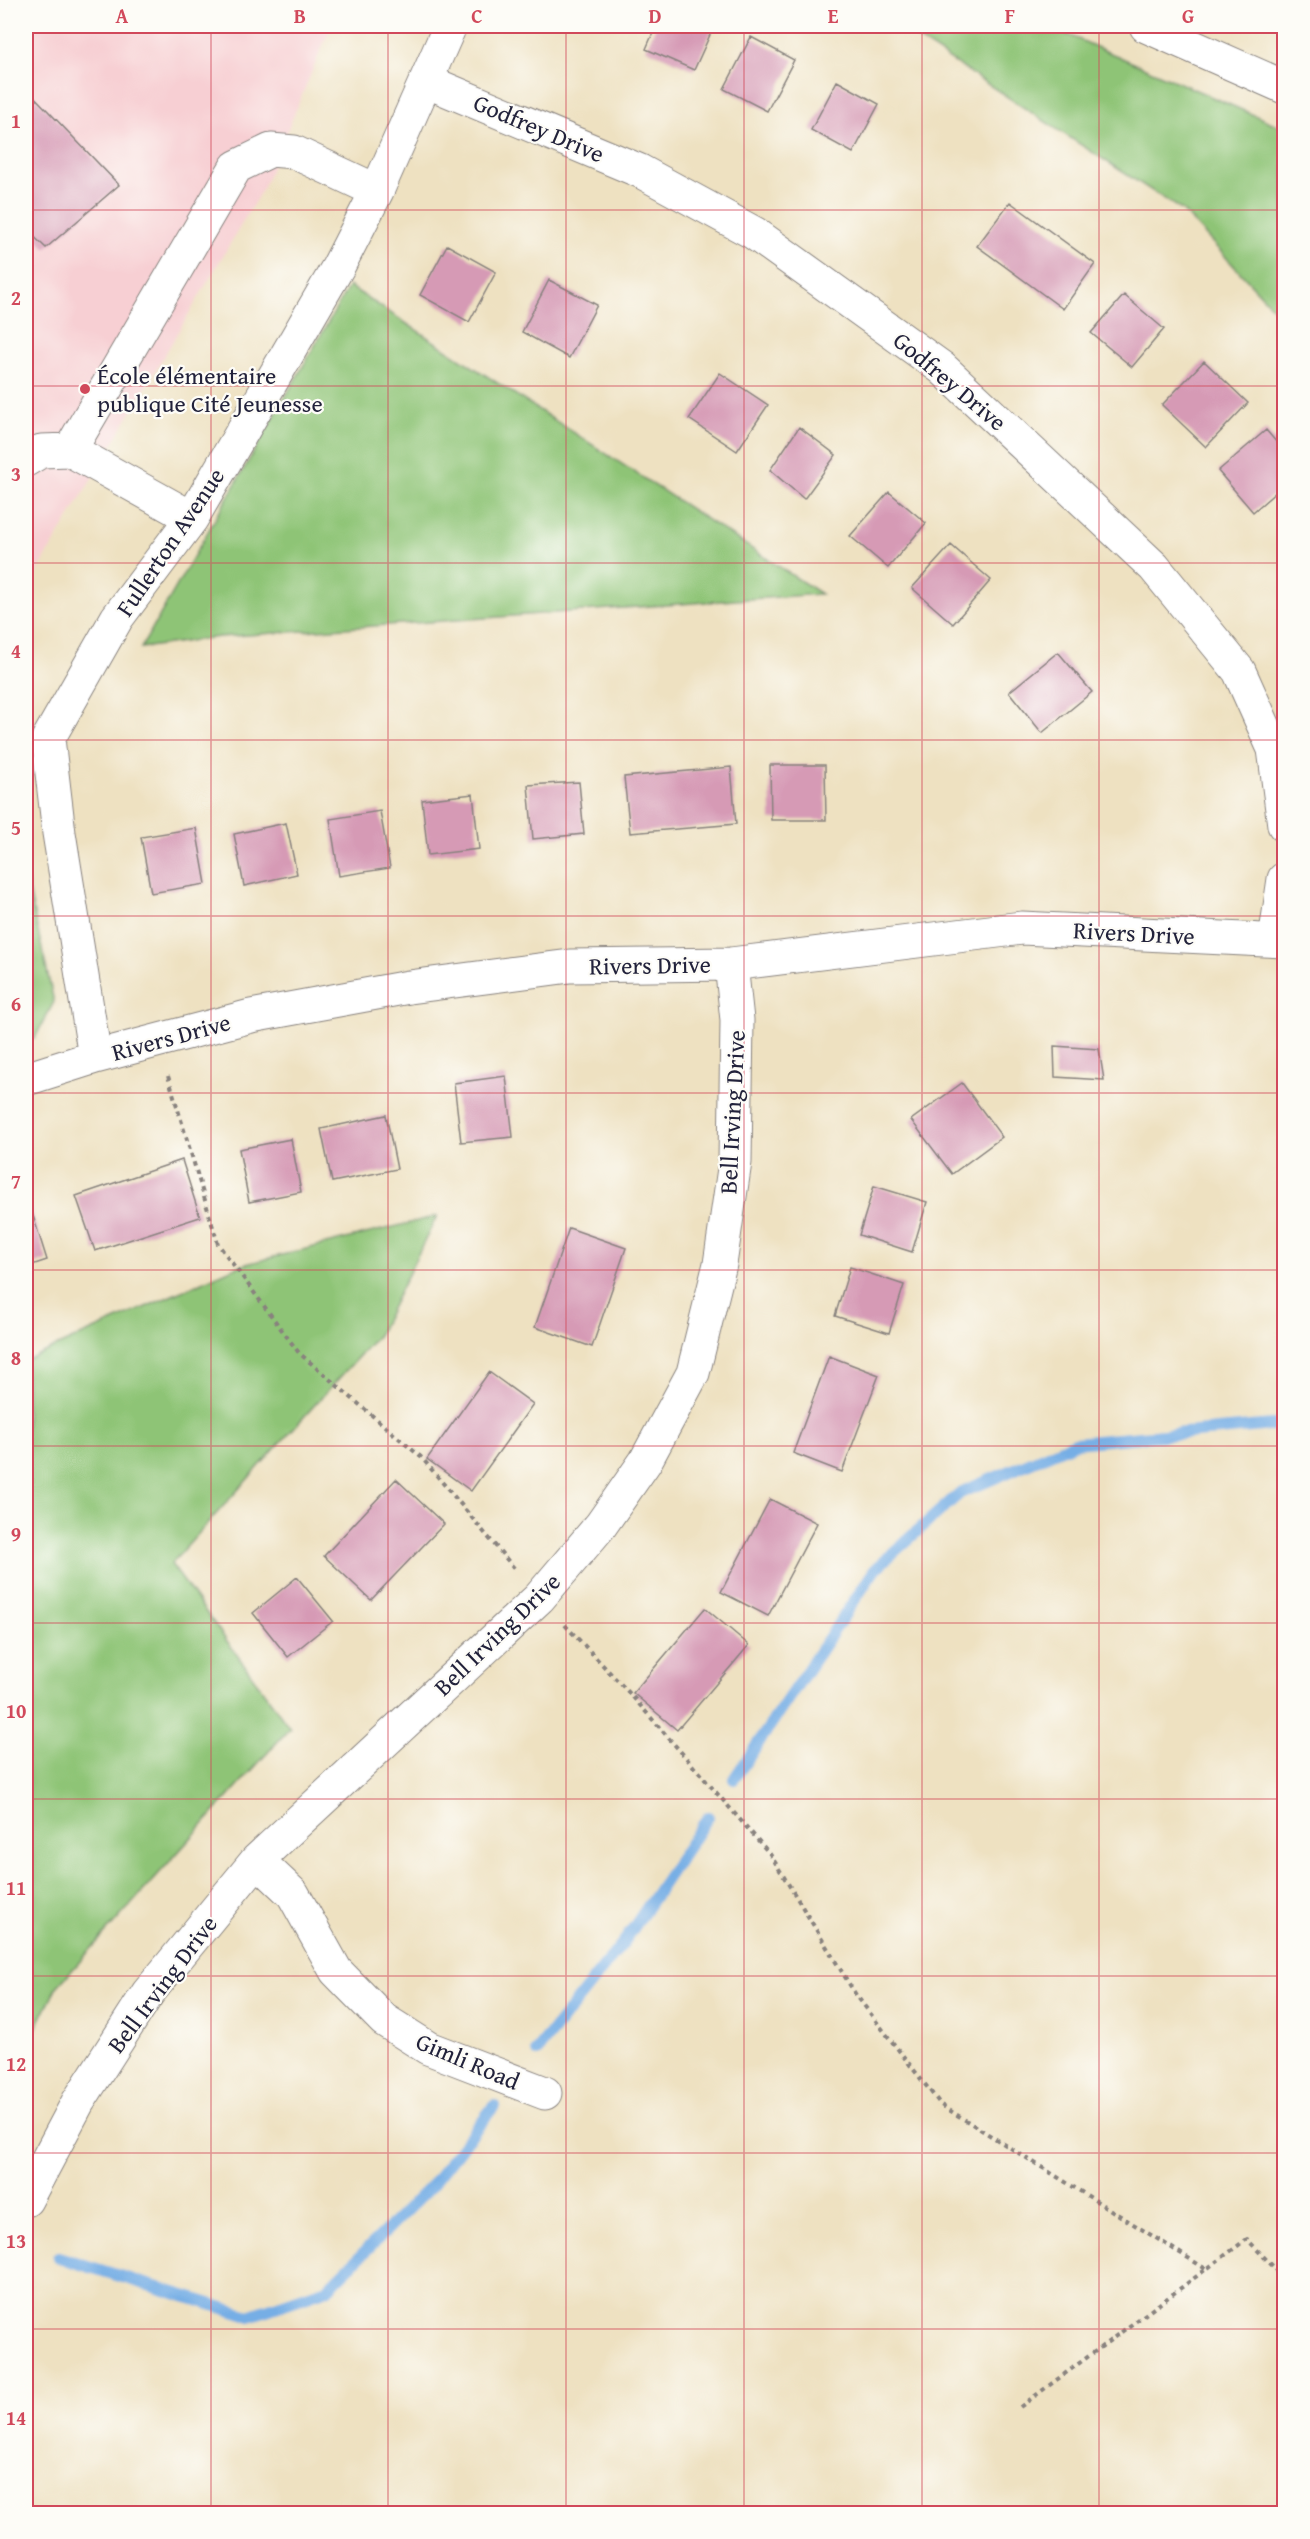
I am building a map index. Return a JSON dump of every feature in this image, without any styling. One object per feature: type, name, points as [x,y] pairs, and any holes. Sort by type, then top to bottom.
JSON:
[{"type":"street","name":"Fullerton Avenue","points":[[95,1057],[59,833],[37,747],[117,618],[192,518],[338,267],[377,191],[450,26]]},
{"type":"street","points":[[1146,26],[1284,87]]},
{"type":"street","name":"Godfrey Drive","points":[[426,81],[640,171],[754,233],[942,368],[1154,567],[1239,671],[1274,749],[1284,825]]},
{"type":"street","points":[[70,450],[236,167],[271,150],[294,152],[377,191]]},
{"type":"street","points":[[26,460],[41,451],[70,450],[192,518]]},
{"type":"street","points":[[1280,940],[1284,879]]},
{"type":"street","name":"Rivers Drive","points":[[26,1079],[95,1057],[251,1016],[409,987],[570,966],[731,964],[1022,928],[1280,940]]},
{"type":"street","name":"Bell Irving Drive","points":[[26,2200],[78,2102],[148,1993],[257,1860],[539,1598],[601,1525],[645,1462],[693,1373],[720,1264],[735,1162],[737,1020],[731,964]]},
{"type":"street","name":"Gimli Road","points":[[257,1860],[293,1894],[336,1971],[384,2020],[428,2048],[544,2093]]},
{"type":"path","points":[[158,1042],[218,1244],[299,1353],[422,1458],[539,1598],[632,1696],[770,1854],[856,1995],[941,2105],[1206,2269]]},
{"type":"path","points":[[1020,2407],[1247,2239],[1284,2278]]},
{"type":"shaded area","name":"École élémentaire publique Cité Jeunesse","points":[[26,26],[331,26],[264,186],[26,591]]},
{"type":"green space","points":[[898,26],[1048,26],[1284,128],[1284,320],[1183,211]]},
{"type":"green space","points":[[349,286],[821,594],[219,637],[141,648]]},
{"type":"green space","points":[[26,878],[54,1002],[35,1038],[26,1041]]},
{"type":"green space","points":[[437,1216],[378,1335],[171,1564],[290,1728],[56,1988],[26,2048],[26,1360],[238,1266]]},
{"type":"building","points":[[656,26],[714,26],[694,70],[646,49]]},
{"type":"building","points":[[751,37],[794,60],[767,111],[724,89]]},
{"type":"building","points":[[837,81],[879,104],[853,153],[811,130]]},
{"type":"building","points":[[26,88],[119,185],[46,248],[26,229]]},
{"type":"building","points":[[1010,202],[1095,264],[1063,309],[977,246]]},
{"type":"building","points":[[447,245],[496,272],[469,322],[420,295]]},
{"type":"building","points":[[549,280],[597,305],[569,358],[522,332]]},
{"type":"building","points":[[1124,295],[1164,329],[1132,367],[1091,333]]},
{"type":"building","points":[[1204,361],[1248,403],[1206,447],[1162,405]]},
{"type":"building","points":[[720,373],[768,405],[737,451],[689,419]]},
{"type":"building","points":[[799,427],[836,455],[804,499],[770,470]]},
{"type":"building","points":[[1266,430],[1284,451],[1284,485],[1253,512],[1218,471]]},
{"type":"building","points":[[889,492],[926,523],[888,568],[850,536]]},
{"type":"building","points":[[951,545],[991,580],[953,624],[912,588]]},
{"type":"building","points":[[1058,652],[1092,692],[1042,733],[1009,692]]},
{"type":"building","points":[[770,765],[825,765],[826,820],[771,820]]},
{"type":"building","points":[[731,767],[736,824],[630,833],[624,777]]},
{"type":"building","points":[[579,782],[584,834],[533,839],[528,785]]},
{"type":"building","points":[[473,794],[479,849],[428,855],[422,800]]},
{"type":"building","points":[[380,811],[390,868],[339,876],[330,819]]},
{"type":"building","points":[[286,823],[297,874],[244,886],[234,834]]},
{"type":"building","points":[[196,828],[206,884],[151,893],[141,837]]},
{"type":"building","points":[[1054,1046],[1099,1049],[1104,1080],[1055,1077]]},
{"type":"building","points":[[506,1076],[513,1137],[461,1142],[454,1083]]},
{"type":"building","points":[[962,1083],[1002,1137],[952,1174],[911,1120]]},
{"type":"building","points":[[386,1115],[397,1169],[332,1182],[321,1129]]},
{"type":"building","points":[[291,1139],[301,1192],[249,1202],[239,1149]]},
{"type":"building","points":[[182,1160],[200,1217],[95,1251],[76,1196]]},
{"type":"building","points":[[874,1186],[927,1202],[912,1252],[859,1235]]},
{"type":"building","points":[[30,1206],[47,1260],[26,1267],[26,1207]]},
{"type":"building","points":[[569,1228],[626,1248],[592,1347],[535,1327]]},
{"type":"building","points":[[850,1267],[904,1285],[889,1333],[835,1316]]},
{"type":"building","points":[[829,1356],[879,1375],[842,1472],[793,1453]]},
{"type":"building","points":[[489,1372],[533,1404],[471,1491],[427,1459]]},
{"type":"building","points":[[396,1479],[444,1524],[371,1600],[324,1556]]},
{"type":"building","points":[[770,1499],[817,1523],[768,1616],[721,1592]]},
{"type":"building","points":[[297,1577],[333,1621],[288,1657],[253,1613]]},
{"type":"building","points":[[705,1608],[749,1645],[677,1730],[633,1693]]},
{"type":"waterway","points":[[734,1779],[876,1568],[960,1493],[1075,1443],[1284,1424]]},
{"type":"waterway","points":[[537,2051],[626,1939],[708,1817]]},
{"type":"waterway","points":[[58,2257],[249,2316],[327,2289],[431,2186],[494,2106]]},
{"type":"place","name":"École élémentaire publique Cité Jeunesse","points":[[85,389]]}]
